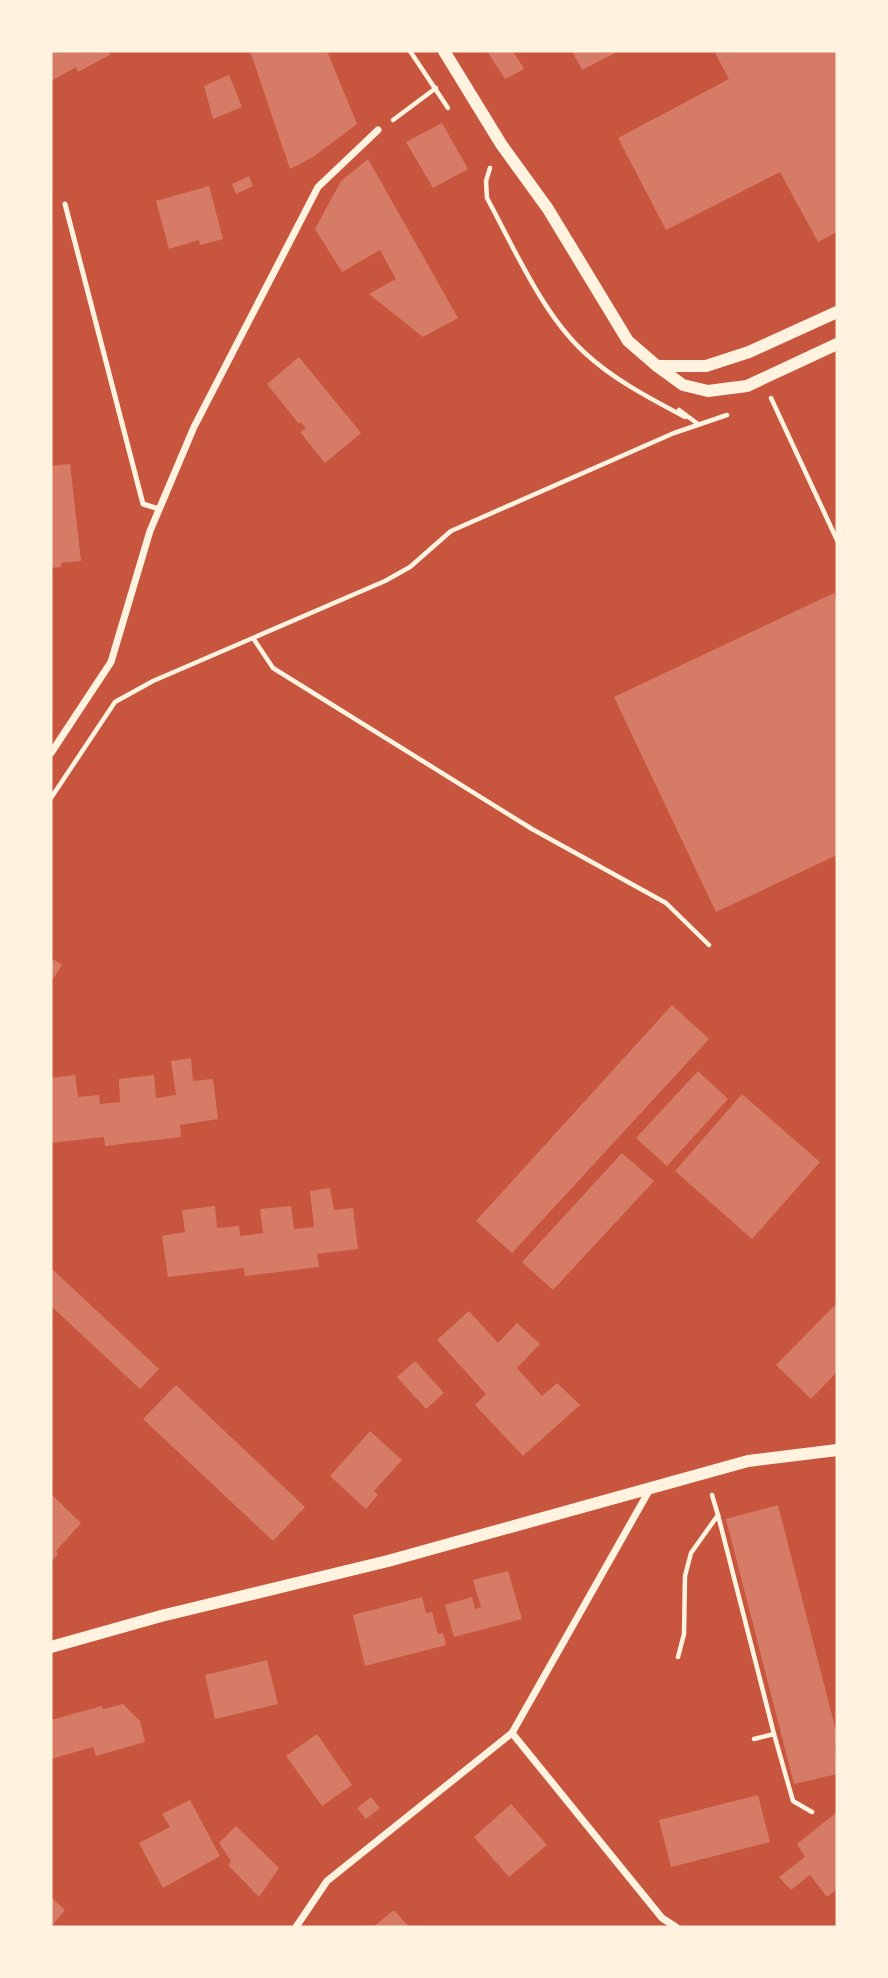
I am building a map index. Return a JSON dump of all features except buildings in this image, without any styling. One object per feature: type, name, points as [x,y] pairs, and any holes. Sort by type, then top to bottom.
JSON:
[{"type":"street","points":[[444,51],[501,144],[548,209],[628,341],[657,366],[683,385],[708,391],[747,386],[837,344]]},
{"type":"street","points":[[51,753],[111,662],[150,531],[194,427],[318,187],[378,130]]},
{"type":"street","points":[[657,366],[706,366],[749,352],[837,312]]},
{"type":"street","points":[[51,1647],[161,1616],[388,1562],[748,1461],[837,1450]]},
{"type":"street","points":[[296,1927],[327,1881],[512,1733],[651,1489]]},
{"type":"street","points":[[512,1733],[662,1918],[676,1927]]},
{"type":"lane","points":[[65,204],[143,504],[159,509]]},
{"type":"path","points":[[378,130],[458,74]]},
{"type":"path","points":[[51,798],[115,702],[153,681],[393,576],[410,567],[451,531],[698,424],[646,397],[584,352],[543,302],[487,198],[486,181],[490,166]]},
{"type":"path","points":[[771,399],[837,540]]},
{"type":"path","points":[[253,638],[273,668],[532,829],[666,903],[709,945]]},
{"type":"path","points":[[678,1657],[684,1634],[685,1576],[691,1553],[718,1515],[793,1801],[812,1812]]},
{"type":"path","points":[[754,1739],[774,1734]]}]
